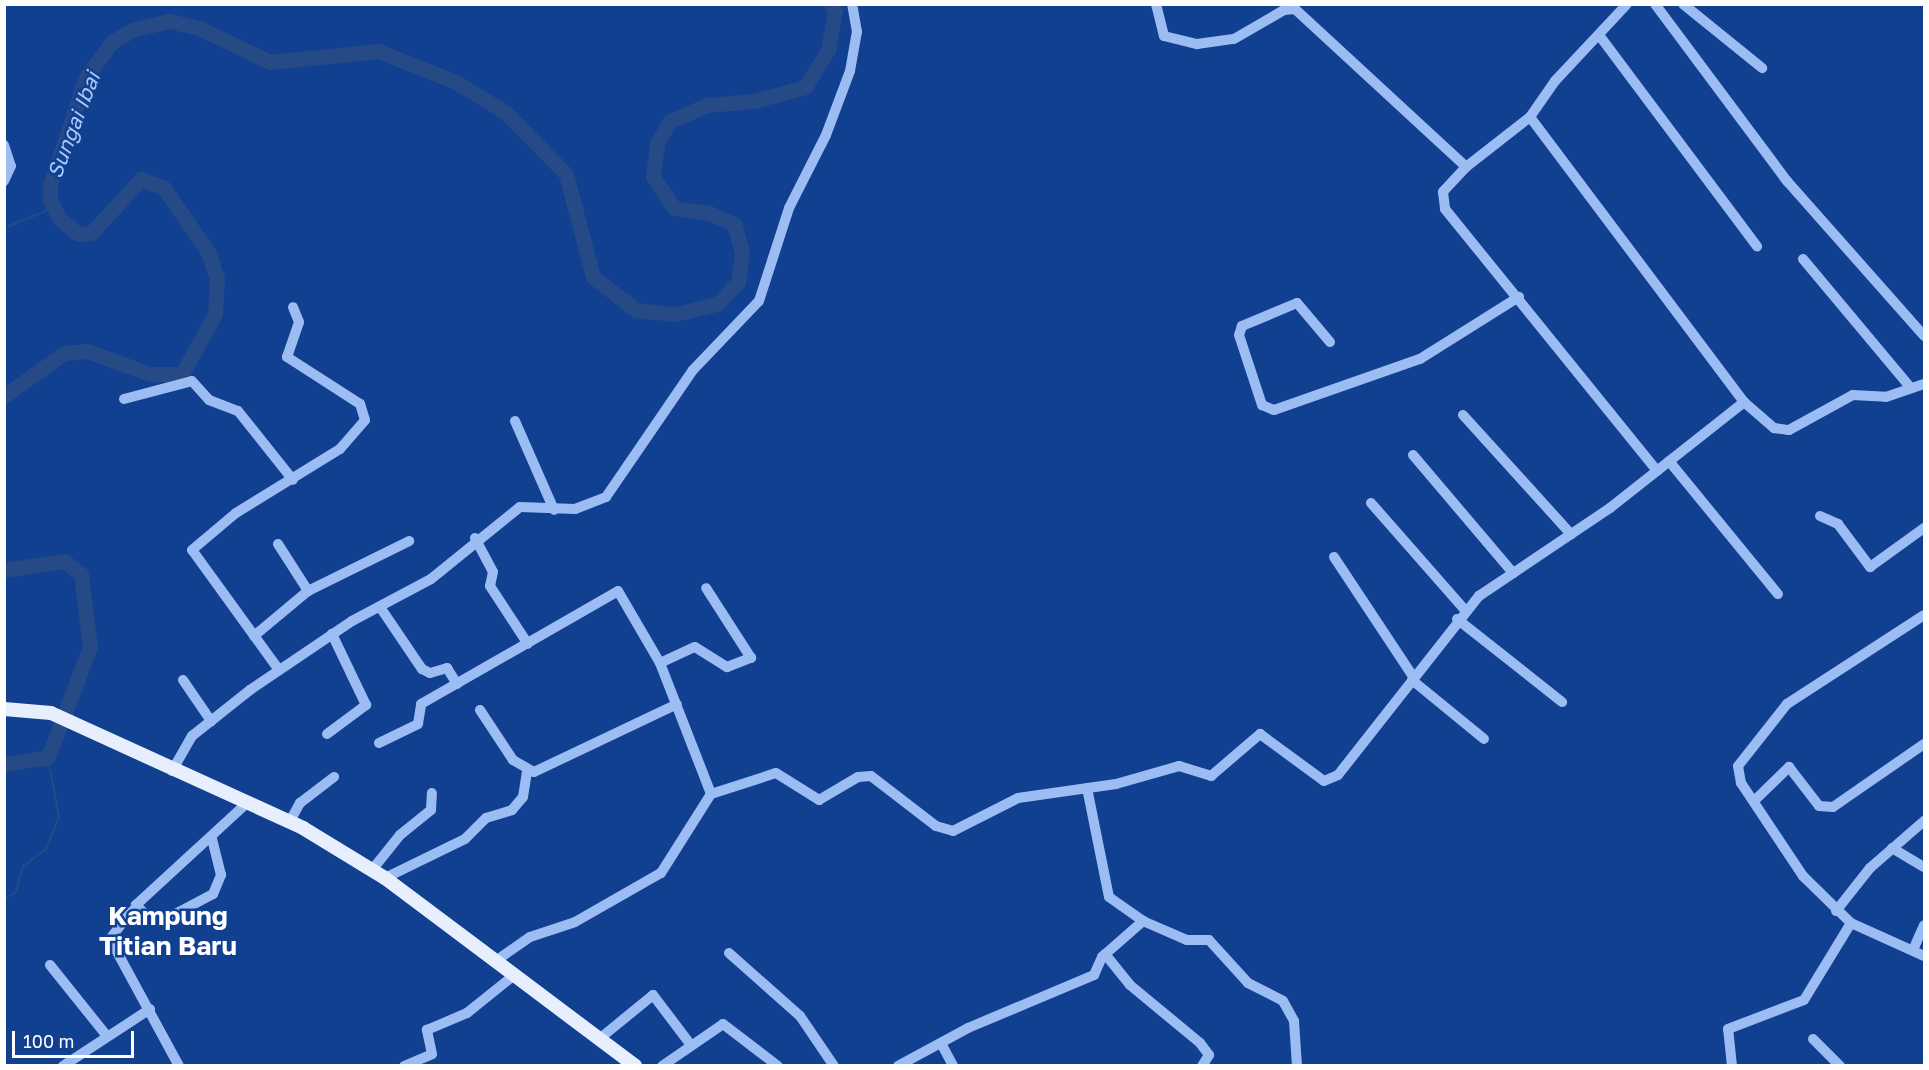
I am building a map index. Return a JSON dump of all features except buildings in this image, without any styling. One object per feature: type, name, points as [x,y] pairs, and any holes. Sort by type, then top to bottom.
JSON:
[{"type":"main road","points":[[4,709],[51,713],[172,771],[290,821],[386,878],[494,962],[634,1065]]},
{"type":"street","points":[[172,771],[192,736],[211,721],[332,634],[431,579],[475,538],[525,505],[554,510],[599,502],[626,470],[693,370],[759,301],[789,208],[826,135],[850,71],[858,32],[852,4]]},
{"type":"street","points":[[1156,4],[1164,36],[1197,44],[1234,39],[1284,10],[1295,9],[1466,167]]},
{"type":"street","points":[[1627,4],[1530,117],[1466,167],[1443,192],[1443,204],[1657,471]]},
{"type":"street","points":[[1655,4],[1787,181],[1924,336]]},
{"type":"street","points":[[1683,4],[1762,68]]},
{"type":"street","points":[[1599,35],[1757,246]]},
{"type":"street","points":[[1530,117],[1744,402],[1774,428],[1789,430],[1853,395],[1886,397],[1920,387],[1803,259]]},
{"type":"street","points":[[4,145],[11,166],[4,181]]},
{"type":"street","points":[[1330,342],[1297,303],[1242,326],[1239,336],[1263,405],[1274,410],[1420,359],[1519,297]]},
{"type":"street","points":[[279,670],[192,550],[236,513],[340,449],[366,417],[360,404],[287,357],[298,322],[293,307]]},
{"type":"street","points":[[124,399],[192,381],[208,400],[238,411],[293,480]]},
{"type":"street","points":[[494,962],[530,937],[575,922],[661,873],[711,794],[776,773],[819,800],[858,777],[871,776],[945,831],[962,828],[1018,798],[1087,788],[1179,766],[1211,776],[1260,734],[1317,780],[1331,779],[1413,679],[1461,614],[1513,573],[1657,471],[1744,402]]},
{"type":"street","points":[[1463,415],[1571,534]]},
{"type":"street","points":[[515,421],[554,510]]},
{"type":"street","points":[[1413,455],[1513,573]]},
{"type":"street","points":[[1669,461],[1778,594]]},
{"type":"street","points":[[1371,503],[1461,614],[1562,702]]},
{"type":"street","points":[[1820,516],[1838,524],[1870,567],[1924,528]]},
{"type":"street","points":[[475,538],[493,572],[490,586],[528,644]]},
{"type":"street","points":[[254,636],[308,591],[409,541]]},
{"type":"street","points":[[278,544],[308,591]]},
{"type":"street","points":[[1334,557],[1413,679],[1484,739]]},
{"type":"street","points":[[660,663],[695,647],[727,666],[740,666],[751,657],[706,588]]},
{"type":"street","points":[[379,743],[418,724],[421,704],[618,591],[660,663],[711,794]]},
{"type":"street","points":[[380,608],[422,669],[430,673],[447,668],[457,684]]},
{"type":"street","points":[[1924,617],[1780,711],[1738,766],[1738,776],[1803,876],[1836,911],[1851,922],[1924,956]]},
{"type":"street","points":[[327,734],[366,705],[332,634]]},
{"type":"street","points":[[183,680],[211,721]]},
{"type":"street","points":[[527,771],[677,704]]},
{"type":"street","points":[[480,710],[504,748],[527,771]]},
{"type":"street","points":[[1754,801],[1789,767],[1819,806],[1833,807],[1924,744]]},
{"type":"street","points":[[386,878],[465,839],[486,818],[512,810],[523,797],[527,771]]},
{"type":"street","points":[[290,821],[300,803],[334,777]]},
{"type":"street","points":[[1087,788],[1106,890],[1113,902],[1143,921],[1187,940],[1209,940],[1248,983],[1283,1001],[1294,1021],[1296,1065]]},
{"type":"street","points":[[372,870],[400,835],[430,810],[432,793]]},
{"type":"street","points":[[179,1065],[110,939],[136,905],[212,838],[248,802]]},
{"type":"street","points":[[1836,911],[1892,848],[1924,821]]},
{"type":"street","points":[[136,905],[149,918],[162,921],[213,894],[221,875],[212,838]]},
{"type":"street","points":[[1892,848],[1924,867]]},
{"type":"street","points":[[898,1065],[942,1045],[968,1028],[1094,975],[1105,954],[1143,921]]},
{"type":"street","points":[[1732,1065],[1728,1029],[1804,1000],[1851,922]]},
{"type":"street","points":[[1913,950],[1924,925]]},
{"type":"street","points":[[729,953],[800,1016],[834,1065]]},
{"type":"street","points":[[1105,954],[1130,985],[1200,1042],[1209,1055],[1202,1065]]},
{"type":"street","points":[[50,965],[106,1035]]},
{"type":"street","points":[[404,1065],[432,1054],[427,1030],[467,1013],[513,976]]},
{"type":"street","points":[[598,1040],[653,995],[691,1045]]},
{"type":"street","points":[[63,1065],[106,1035],[150,1009]]},
{"type":"street","points":[[662,1065],[723,1024],[731,1025],[778,1065]]},
{"type":"street","points":[[1813,1039],[1840,1065]]},
{"type":"street","points":[[942,1045],[953,1065]]},
{"type":"waterway","name":"Sungai Ibai","points":[[4,396],[64,353],[87,351],[150,374],[182,374],[215,314],[217,279],[208,252],[164,188],[141,179],[91,233],[78,234],[59,218],[50,200],[50,185],[86,77],[112,42],[132,30],[169,21],[199,28],[270,62],[378,51],[456,82],[505,112],[566,174],[593,277],[636,310],[675,314],[717,304],[738,282],[742,253],[734,224],[709,213],[674,208],[653,177],[657,143],[670,121],[707,105],[754,101],[805,87],[828,50],[835,11],[831,4]]},
{"type":"waterway","points":[[4,228],[46,211],[50,200]]},
{"type":"waterway","name":"Sungai Ibai","points":[[4,570],[64,561],[81,574],[90,647],[48,757],[4,764]]},
{"type":"waterway","points":[[4,899],[16,892],[23,866],[46,849],[59,817],[48,757]]},
{"type":"district","name":"Kampung Titian Baru","points":[[168,931]]}]
